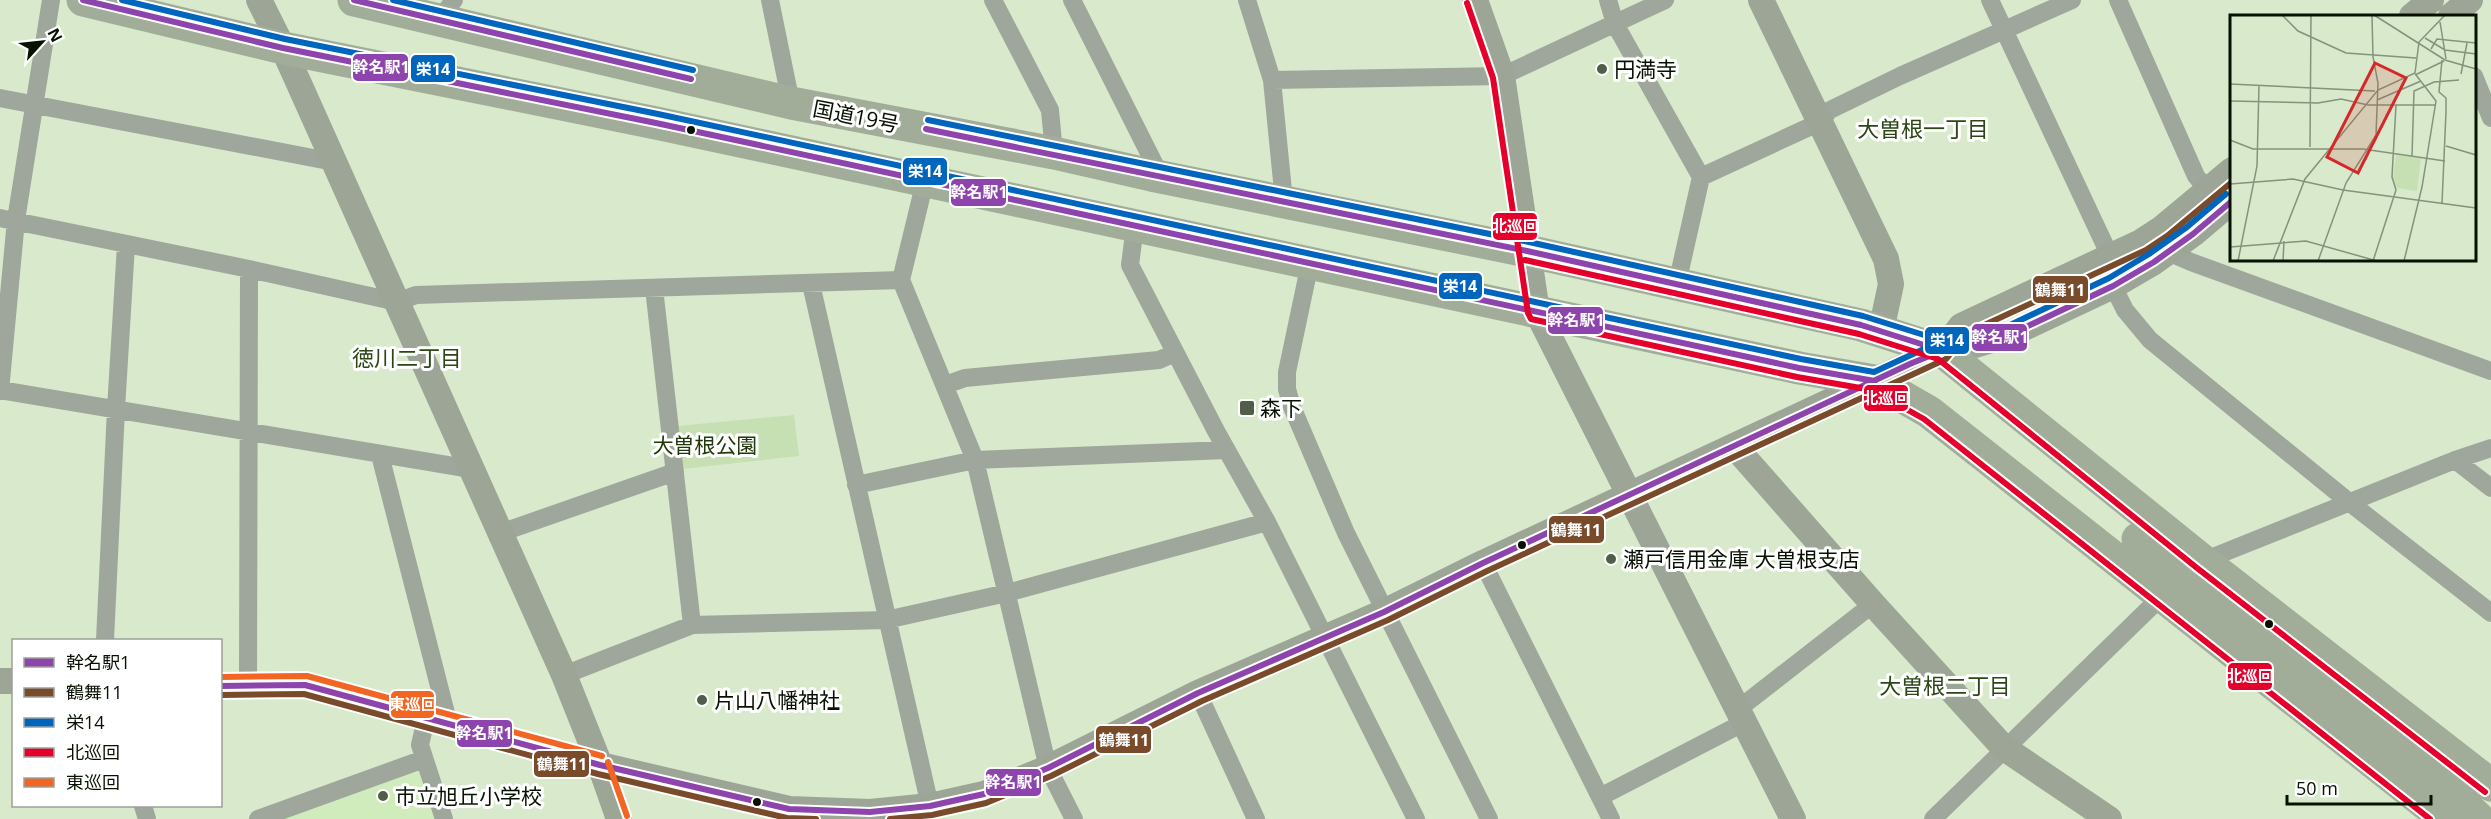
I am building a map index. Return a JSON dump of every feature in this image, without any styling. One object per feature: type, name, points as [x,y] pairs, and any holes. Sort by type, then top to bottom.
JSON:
[{"type":"highway","points":[[83,0],[283,48],[668,126],[1799,368],[1875,381],[1929,412],[2445,819]]},
{"type":"highway","name":"国道19号","points":[[354,0],[447,9],[791,103],[1054,153],[1527,251],[1881,331],[1942,351],[2203,561],[2491,785]]},
{"type":"highway","points":[[2138,538],[2418,761],[2479,819]]},
{"type":"highway","points":[[2294,660],[2369,702],[2387,705]]},
{"type":"street","points":[[51,0],[33,104],[8,219],[0,390],[471,469]]},
{"type":"street","points":[[259,0],[283,48],[564,675],[619,819]]},
{"type":"street","points":[[770,0],[791,103]]},
{"type":"street","points":[[993,0],[1050,110],[1054,153]]},
{"type":"street","points":[[1072,0],[1161,177]]},
{"type":"street","points":[[1247,0],[1272,80],[1284,201]]},
{"type":"street","points":[[1475,0],[1502,76],[1537,312],[1793,819]]},
{"type":"street","points":[[1608,0],[1615,24],[1701,177],[1677,284]]},
{"type":"street","points":[[1272,80],[1502,76],[1665,0]]},
{"type":"street","points":[[1761,0],[1818,123],[1886,260],[1891,284],[1881,331]]},
{"type":"street","points":[[1990,0],[2110,256]]},
{"type":"street","points":[[1701,177],[1818,123],[1830,110],[1900,76],[2005,32],[2072,0]]},
{"type":"street","points":[[2118,0],[2196,176],[2208,190]]},
{"type":"street","points":[[2413,15],[2432,0]]},
{"type":"street","points":[[2452,15],[2470,0]]},
{"type":"street","points":[[2476,79],[2491,118]]},
{"type":"street","points":[[0,98],[334,162]]},
{"type":"street","points":[[1942,351],[1961,326],[2141,242],[2161,229],[2230,172]]},
{"type":"street","points":[[925,181],[901,280],[975,460],[1048,768],[1074,819]]},
{"type":"street","points":[[222,686],[305,686],[791,814],[871,816],[984,794],[1048,768],[1198,693],[1384,612],[1483,563],[1875,381],[1942,351],[1975,345],[2011,334],[2114,286],[2168,252],[2230,203]]},
{"type":"street","points":[[8,219],[397,302],[416,295],[901,280]]},
{"type":"street","points":[[1135,226],[1130,265],[1326,636],[1416,819]]},
{"type":"street","points":[[105,639],[126,245]]},
{"type":"street","points":[[2168,252],[2491,371]]},
{"type":"street","points":[[1310,263],[1287,372],[1287,389],[1313,459],[1384,612],[1489,819]]},
{"type":"street","points":[[248,687],[249,269]]},
{"type":"street","points":[[811,284],[930,806]]},
{"type":"street","points":[[2114,286],[2125,310],[2150,340],[2491,614]]},
{"type":"street","points":[[654,288],[692,625]]},
{"type":"street","points":[[945,385],[965,378],[1159,360],[1175,353]]},
{"type":"street","points":[[1734,446],[2004,748],[2109,819]]},
{"type":"street","points":[[2203,561],[2455,460],[2491,448]]},
{"type":"street","points":[[856,485],[975,460],[1227,450]]},
{"type":"street","points":[[380,455],[438,721],[420,745],[444,819]]},
{"type":"street","points":[[2455,460],[2491,488]]},
{"type":"street","points":[[500,533],[675,472]]},
{"type":"street","points":[[564,675],[692,625],[886,620],[1007,593],[1267,522]]},
{"type":"street","points":[[1483,563],[1611,819]]},
{"type":"street","points":[[1933,819],[2163,595]]},
{"type":"street","points":[[1600,796],[1740,716],[1873,604]]},
{"type":"street","points":[[1198,693],[1256,819]]},
{"type":"street","points":[[258,819],[424,759]]},
{"type":"shaded area","name":"市立旭丘小学校","points":[[412,770],[420,772],[435,819],[273,819]]},
{"type":"green space","name":"大曽根公園","points":[[794,415],[799,456],[682,469],[678,426]]},
{"type":"transit line","name":"幹名駅1","points":[[83,0],[283,48],[656,123],[1799,368],[1875,381]]},
{"type":"transit line","name":"栄14","points":[[122,0],[285,39],[658,114],[1801,359],[1874,372],[1939,342],[1973,336],[2008,326],[2109,278],[2149,254],[2187,227],[2226,194]]},
{"type":"transit line","name":"幹名駅1","points":[[354,0],[691,79]]},
{"type":"transit line","name":"栄14","points":[[393,0],[693,70]]},
{"type":"transit line","name":"北巡回","points":[[1467,3],[1493,78],[1528,313],[1531,319],[1797,377],[1872,390],[1924,419],[2430,819]]},
{"type":"transit line","name":"栄14","points":[[928,120],[1529,242],[1863,316],[1940,340]]},
{"type":"transit line","name":"幹名駅1","points":[[926,129],[1527,251],[1861,325],[1937,349]]},
{"type":"transit line","name":"鶴舞11","points":[[890,819],[932,815],[986,803],[1051,776],[1202,701],[1388,620],[1487,571],[1946,359],[1967,333],[2146,250],[2167,236],[2230,184]]},
{"type":"transit line","name":"幹名駅1","points":[[222,686],[305,685],[600,765],[789,809],[870,812],[930,806],[984,794],[1048,768],[1198,693],[1384,612],[1483,563],[1912,363],[1942,351],[1975,345],[2011,334],[2113,286],[2154,262],[2193,234],[2230,203]]},
{"type":"transit line","name":"北巡回","points":[[1525,260],[1859,334],[1938,359],[2197,568],[2485,792]]},
{"type":"transit line","name":"東巡回","points":[[222,677],[307,676],[602,756]]},
{"type":"transit line","name":"鶴舞11","points":[[222,695],[304,694],[598,774],[787,818],[816,819]]},
{"type":"transit line","name":"東巡回","points":[[608,762],[627,816]]},
{"type":"place","name":"円満寺","points":[[1602,69]]},
{"type":"place","name":"森下","points":[[1247,408]]},
{"type":"place","name":"瀬戸信用金庫 大曽根支店","points":[[1611,559]]},
{"type":"place","name":"片山八幡神社","points":[[702,700]]},
{"type":"place","name":"市立旭丘小学校","points":[[383,796]]},
{"type":"district","name":"大曽根一丁目","points":[[1923,128]]},
{"type":"district","name":"徳川二丁目","points":[[407,357]]},
{"type":"district","name":"大曽根二丁目","points":[[1945,685]]}]
